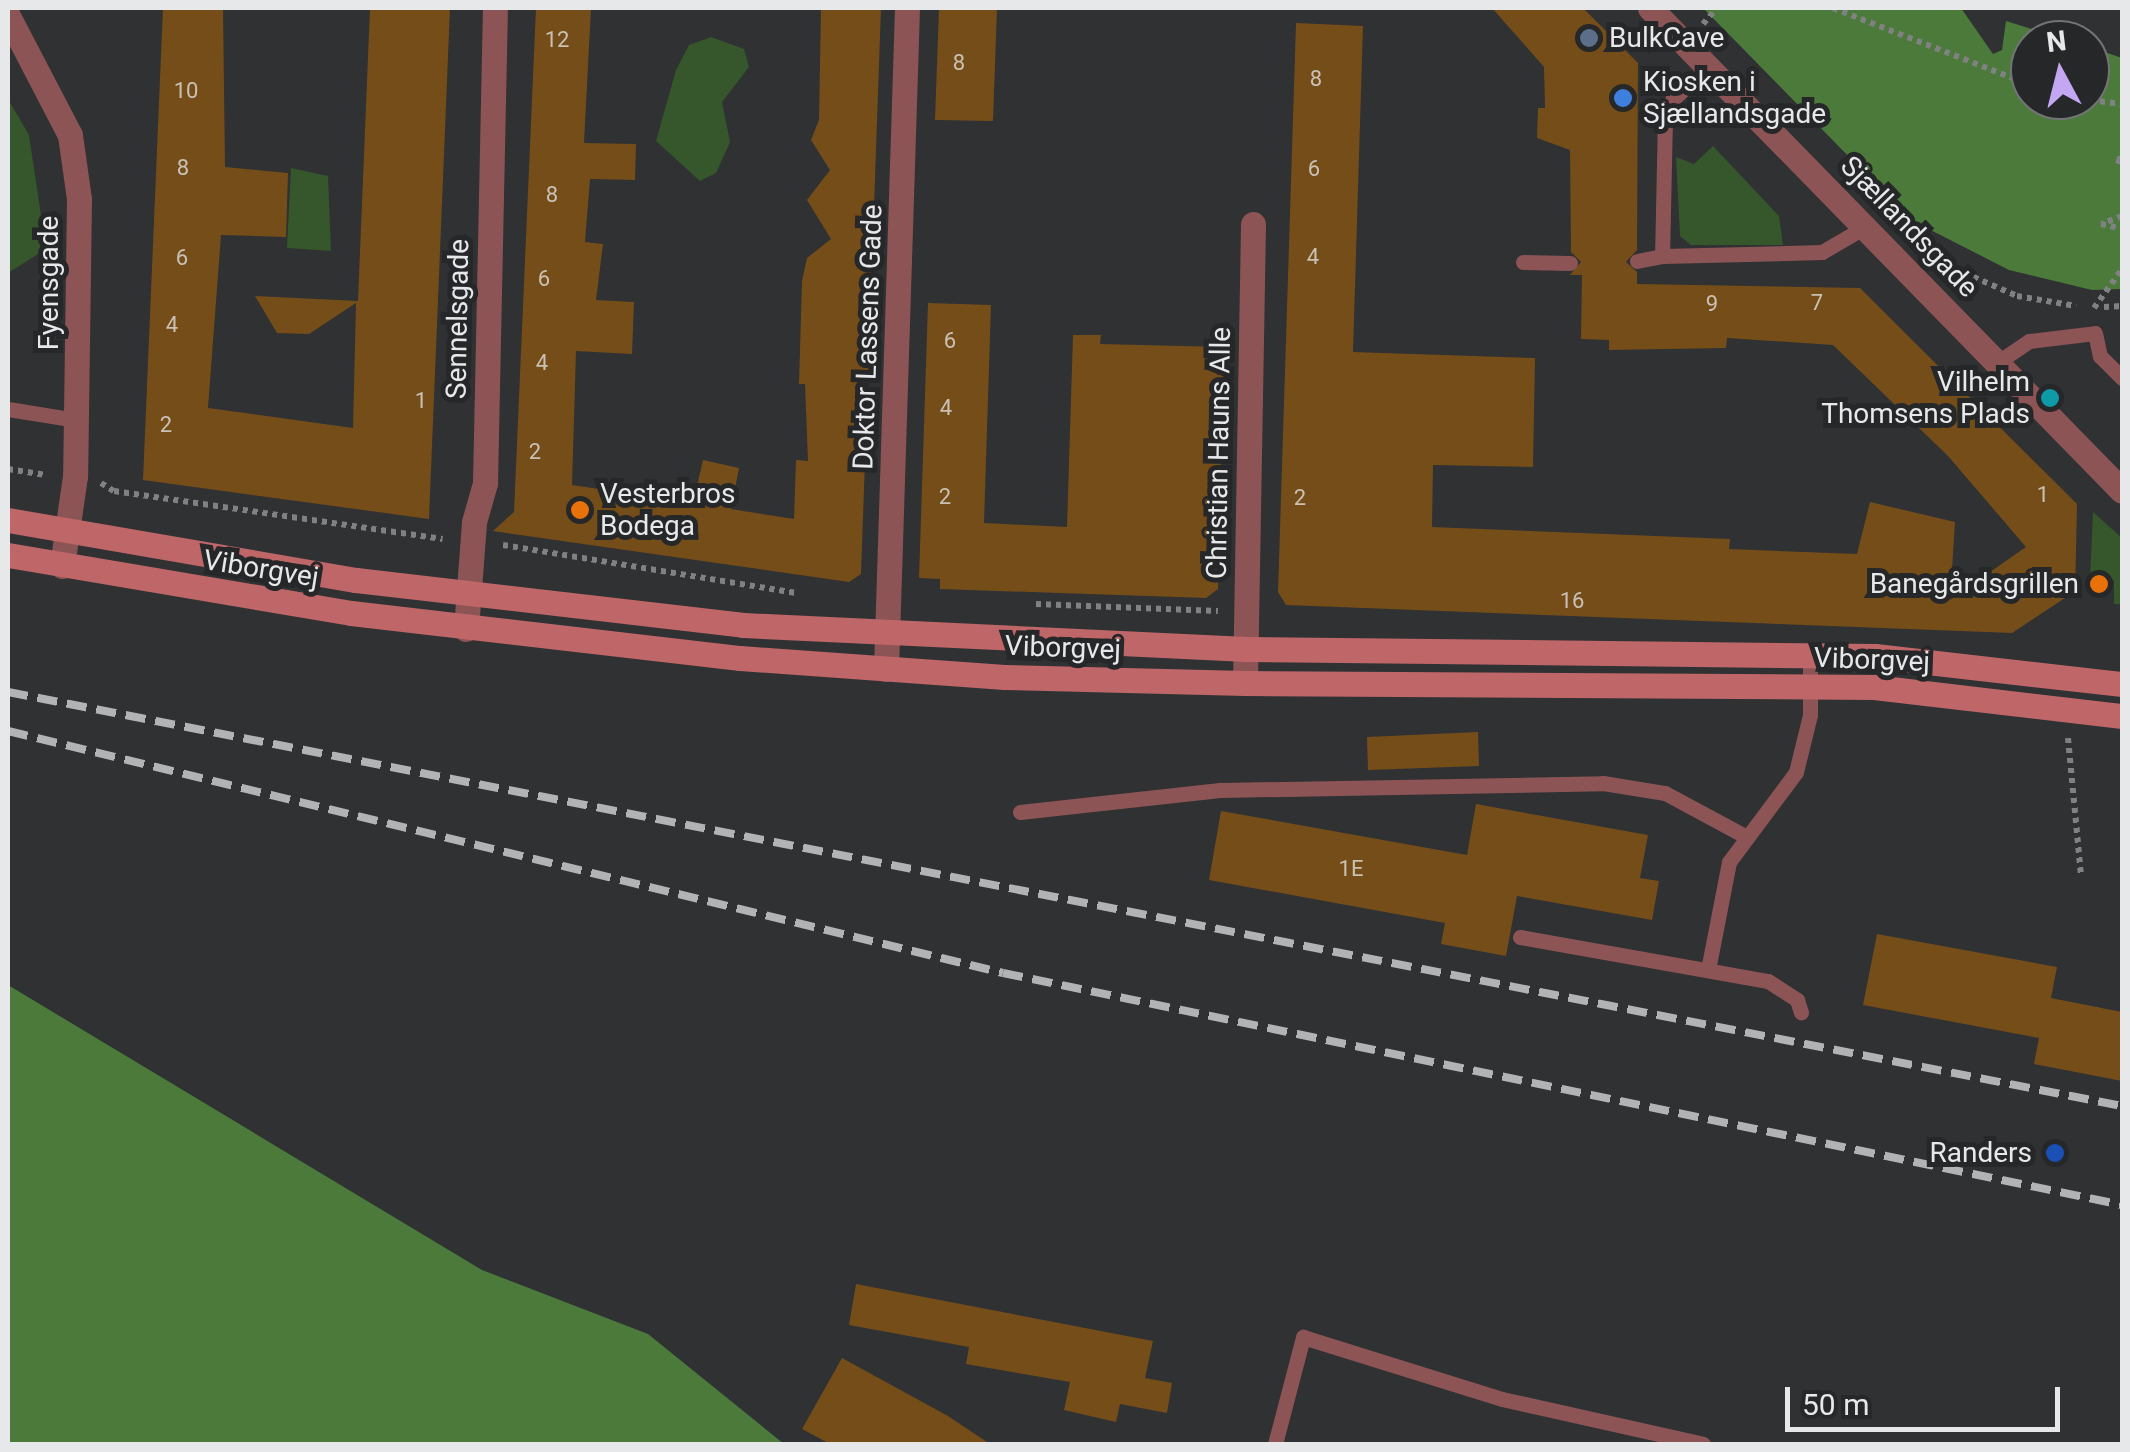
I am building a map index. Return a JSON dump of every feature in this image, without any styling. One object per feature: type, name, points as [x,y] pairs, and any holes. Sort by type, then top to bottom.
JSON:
[{"type":"main road","name":"Viborgvej","points":[[8,520],[469,596],[888,636],[1246,649],[1810,654],[1941,661],[2122,684]]},
{"type":"main road","name":"Viborgvej","points":[[8,554],[62,566],[466,629],[886,669],[1246,683],[1938,691],[2122,716]]},
{"type":"street","name":"Sennelsgade","points":[[466,629],[472,537],[485,483],[495,8]]},
{"type":"street","name":"Doktor Lassens Gade","points":[[886,669],[907,8]]},
{"type":"street","name":"Sjællandsgade","points":[[1650,8],[2122,491]]},
{"type":"street","name":"Fyensgade","points":[[8,16],[70,135],[82,256],[74,476],[62,566]]},
{"type":"street","name":"Christian Hauns Alle","points":[[1246,683],[1254,224]]},
{"type":"lane","points":[[1662,256],[1665,116],[1672,100],[1709,66]]},
{"type":"lane","points":[[1637,262],[1662,256],[1822,252],[1865,227]]},
{"type":"lane","points":[[1523,262],[1570,263]]},
{"type":"lane","points":[[1998,362],[2029,340],[2095,333],[2100,356],[2122,378]]},
{"type":"lane","points":[[8,409],[76,420]]},
{"type":"lane","points":[[1708,970],[1720,891],[1744,836],[1796,772],[1810,687],[1810,654]]},
{"type":"lane","points":[[1020,812],[1220,790],[1603,783],[1665,793],[1744,836]]},
{"type":"lane","points":[[1520,938],[1768,980],[1796,1000],[1801,1012]]},
{"type":"lane","points":[[1274,1444],[1302,1337],[1502,1399],[1703,1444]]},
{"type":"path","points":[[1833,8],[2010,76]]},
{"type":"path","points":[[2122,216],[2101,224],[2122,229]]},
{"type":"path","points":[[1936,260],[2017,296],[2094,307],[2122,306]]},
{"type":"path","points":[[2095,333],[2094,307],[2122,269]]},
{"type":"path","points":[[8,468],[74,476],[133,494],[440,540],[472,537],[513,550],[800,594]]},
{"type":"path","points":[[1019,604],[1247,612]]},
{"type":"path","points":[[2072,707],[2067,748],[2081,875]]},
{"type":"green space","points":[[1703,8],[1961,8],[1993,54],[2002,50],[2006,21],[2010,22],[2010,120],[2110,120],[2110,54],[2122,58],[2122,289],[2092,290],[2009,270],[1911,220]]},
{"type":"green space","points":[[711,37],[744,49],[749,67],[722,102],[730,142],[716,173],[700,181],[656,141],[676,70],[689,45]]},
{"type":"green space","points":[[8,99],[29,135],[46,249],[8,273]]},
{"type":"green space","points":[[1713,146],[1779,216],[1783,245],[1691,245],[1680,236],[1676,157],[1694,164]]},
{"type":"green space","points":[[291,168],[328,176],[331,251],[287,248]]},
{"type":"green space","points":[[2093,512],[2122,538],[2122,604],[2114,604],[2114,580],[2090,579]]},
{"type":"green space","points":[[8,985],[482,1270],[648,1334],[784,1444],[8,1444]]},
{"type":"building","points":[[163,8],[223,8],[225,167],[288,173],[286,237],[221,235],[208,408],[353,428],[356,303],[309,334],[277,333],[255,296],[358,301],[370,8],[450,8],[429,519],[143,480]]},
{"type":"building","points":[[536,8],[591,8],[584,143],[636,144],[635,180],[590,179],[585,242],[603,244],[596,300],[634,302],[632,354],[576,351],[572,485],[693,503],[703,460],[739,468],[731,509],[794,519],[796,460],[808,461],[805,384],[799,384],[802,281],[807,258],[831,239],[807,200],[830,170],[811,140],[819,120],[821,8],[881,8],[861,574],[849,582],[493,531],[514,512]]},
{"type":"building","points":[[939,8],[997,8],[993,121],[935,120]]},
{"type":"building","points":[[1492,8],[1583,8],[1638,63],[1637,250],[1626,262],[1637,272],[1637,284],[1860,288],[2077,504],[2075,598],[2065,598],[2012,633],[1286,605],[1278,592],[1296,23],[1363,26],[1353,352],[1535,358],[1533,467],[1433,465],[1432,527],[1730,539],[1729,549],[1857,554],[1870,502],[1955,522],[1950,600],[2026,547],[1948,456],[1833,345],[1727,338],[1726,348],[1609,350],[1609,340],[1581,339],[1582,275],[1570,275],[1581,262],[1571,252],[1570,150],[1537,138],[1538,108],[1545,108],[1544,67]]},
{"type":"building","points":[[928,303],[991,305],[984,523],[1067,527],[1073,335],[1101,335],[1100,344],[1224,347],[1218,589],[1206,598],[940,589],[940,579],[919,578]]},
{"type":"building","points":[[1478,732],[1479,766],[1368,770],[1367,737]]},
{"type":"building","points":[[1476,804],[1648,835],[1640,878],[1659,881],[1652,920],[1517,896],[1506,956],[1441,944],[1445,923],[1209,880],[1221,811],[1467,855]]},
{"type":"building","points":[[1877,934],[2057,967],[2051,998],[2122,1012],[2122,1081],[2034,1064],[2039,1038],[1863,1005]]},
{"type":"building","points":[[856,1284],[1153,1341],[1145,1378],[1172,1383],[1167,1413],[1120,1404],[1116,1422],[1064,1410],[1070,1382],[966,1364],[969,1347],[849,1325]]},
{"type":"building","points":[[842,1358],[948,1416],[990,1444],[830,1444],[802,1429]]},
{"type":"railway","points":[[8,692],[2122,1106]]},
{"type":"railway","points":[[8,731],[1003,973],[2122,1205]]},
{"type":"place","name":"BulkCave","points":[[1589,38]]},
{"type":"place","name":"Kiosken i Sjællandsgade","points":[[1623,98]]},
{"type":"place","name":"Vilhelm Thomsens Plads","points":[[2050,398]]},
{"type":"place","name":"Vesterbros Bodega","points":[[580,510]]},
{"type":"place","name":"Banegårdsgrillen","points":[[2099,584]]},
{"type":"place","name":"Randers","points":[[2055,1153]]}]
